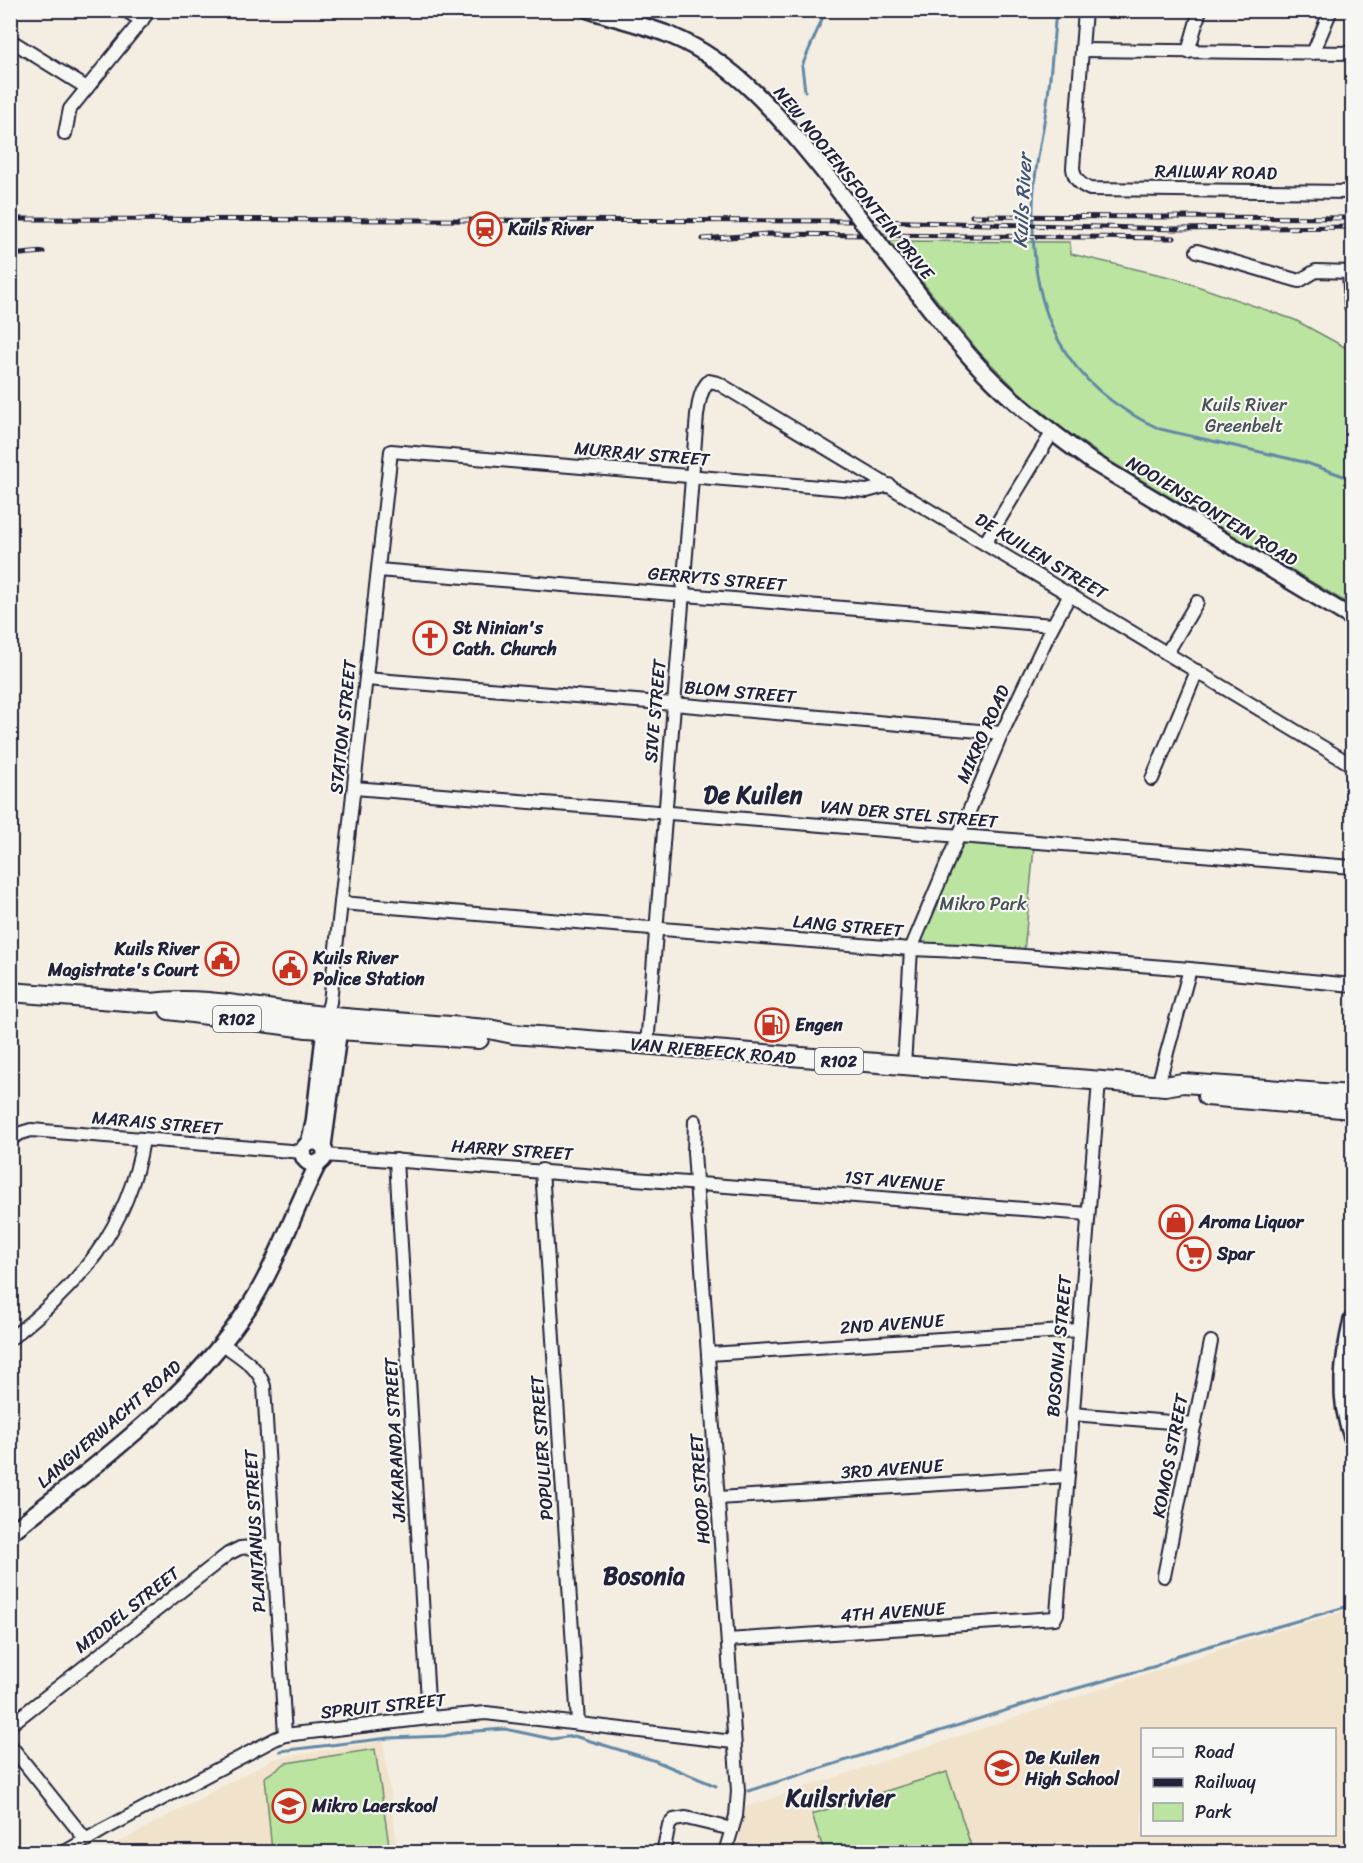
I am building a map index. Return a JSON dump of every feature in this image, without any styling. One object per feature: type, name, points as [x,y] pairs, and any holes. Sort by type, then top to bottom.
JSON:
[{"type":"main road","name":"VAN RIEBEECK ROAD","points":[[10,992],[152,1003],[170,1000],[195,1002],[332,1019],[462,1039],[499,1040],[513,1034],[1162,1086],[1183,1083],[1353,1095]]},
{"type":"main road","name":"VAN RIEBEECK ROAD","points":[[1162,1086],[1181,1092],[1246,1101],[1353,1109]]},
{"type":"street","points":[[65,134],[68,113],[146,16],[125,10]]},
{"type":"street","name":"NEW NOOIENSFONTEIN DRIVE","points":[[588,10],[672,36],[689,44],[726,68],[770,106],[960,346],[985,373],[1052,434]]},
{"type":"street","points":[[1085,10],[1082,50],[1353,53]]},
{"type":"street","points":[[1188,52],[1200,10]]},
{"type":"street","points":[[1313,53],[1331,10]]},
{"type":"street","points":[[10,40],[87,88]]},
{"type":"street","name":"RAILWAY ROAD","points":[[1082,50],[1073,168],[1080,184],[1090,189],[1353,192]]},
{"type":"street","points":[[1197,251],[1299,281],[1316,271],[1351,272],[1350,305],[1353,310]]},
{"type":"street","name":"SIVE STREET","points":[[647,1046],[692,477],[700,398],[709,381]]},
{"type":"street","name":"DE KUILEN STREET","points":[[709,381],[718,382],[1353,765]]},
{"type":"street","points":[[985,543],[1052,434]]},
{"type":"street","name":"NOOIENSFONTEIN ROAD","points":[[1052,434],[1091,461],[1353,618]]},
{"type":"street","name":"MURRAY STREET","points":[[391,451],[867,491],[889,485]]},
{"type":"street","name":"STATION STREET","points":[[332,1019],[341,903],[391,451]]},
{"type":"street","name":"GERRYTS STREET","points":[[378,570],[1053,625]]},
{"type":"street","name":"MIKRO ROAD","points":[[904,1066],[911,949],[1002,733],[1053,625],[1070,595]]},
{"type":"street","points":[[1167,653],[1197,602]]},
{"type":"street","points":[[1152,779],[1197,671]]},
{"type":"street","name":"BLOM STREET","points":[[366,679],[1002,733]]},
{"type":"street","name":"VAN DER STEL STREET","points":[[354,788],[1353,867]]},
{"type":"street","name":"LANG STREET","points":[[341,903],[1190,969],[1353,985]]},
{"type":"street","points":[[1162,1086],[1190,969]]},
{"type":"street","name":"LANGVERWACHT ROAD","points":[[10,1533],[141,1428],[186,1386],[223,1344],[250,1304],[276,1260],[296,1213],[314,1153],[332,1019]]},
{"type":"street","name":"BOSONIA STREET","points":[[1057,1614],[1099,1081]]},
{"type":"street","name":"HOOP STREET","points":[[695,1121],[694,1152],[738,1791],[735,1816],[725,1852]]},
{"type":"street","name":"MARAIS STREET","points":[[10,1139],[31,1130],[314,1153]]},
{"type":"street","points":[[10,1340],[48,1310],[81,1276],[104,1245],[135,1180],[142,1140]]},
{"type":"street","name":"HARRY STREET","points":[[314,1153],[697,1183]]},
{"type":"street","name":"JAKARANDA STREET","points":[[396,1160],[429,1718]]},
{"type":"street","name":"POPULIER STREET","points":[[542,1170],[578,1724]]},
{"type":"street","name":"1ST AVENUE","points":[[697,1183],[1088,1214]]},
{"type":"street","points":[[1353,1320],[1342,1375],[1344,1404],[1353,1437]]},
{"type":"street","name":"2ND AVENUE","points":[[709,1354],[1079,1330]]},
{"type":"street","name":"KOMOS STREET","points":[[1164,1576],[1211,1342]]},
{"type":"street","name":"PLANTANUS STREET","points":[[223,1344],[254,1367],[261,1376],[264,1386],[285,1735]]},
{"type":"street","points":[[1072,1414],[1195,1424]]},
{"type":"street","name":"3RD AVENUE","points":[[718,1498],[1067,1476]]},
{"type":"street","name":"MIDDEL STREET","points":[[10,1725],[228,1554],[240,1548],[274,1545]]},
{"type":"street","name":"4TH AVENUE","points":[[728,1640],[1050,1620],[1057,1614]]},
{"type":"street","name":"SPRUIT STREET","points":[[65,1852],[275,1738],[285,1735],[486,1713],[733,1742]]},
{"type":"street","points":[[10,1745],[86,1840]]},
{"type":"street","points":[[663,1852],[669,1825],[674,1820],[686,1818],[732,1829]]},
{"type":"shaded area","name":"De Kuilen High School","points":[[1352,1609],[1352,1852],[736,1852],[746,1807],[1245,1641]]},
{"type":"shaded area","name":"Mikro Laerskool","points":[[383,1741],[398,1852],[101,1852],[273,1759]]},
{"type":"green space","name":"Kuils River Greenbelt","points":[[889,241],[1070,242],[1071,254],[1174,278],[1295,320],[1352,351],[1352,606],[1108,460],[1062,428],[1019,392],[979,352]]},
{"type":"green space","name":"Mikro Park","points":[[966,843],[1034,848],[1024,952],[926,945],[921,940],[960,846]]},
{"type":"green space","points":[[375,1749],[390,1852],[272,1852],[265,1777],[286,1763]]},
{"type":"green space","points":[[947,1772],[973,1852],[824,1852],[812,1814]]},
{"type":"waterway","points":[[805,91],[802,66],[826,10]]},
{"type":"waterway","name":"Kuils River","points":[[1056,10],[1033,209],[1038,281],[1046,312],[1059,341],[1076,367],[1099,391],[1127,411],[1160,429],[1304,462],[1352,479]]},
{"type":"waterway","points":[[748,1791],[1071,1690],[1156,1666],[1178,1655],[1352,1605]]},
{"type":"waterway","points":[[280,1751],[389,1738],[445,1736],[462,1732],[505,1729],[552,1739],[574,1736],[653,1760],[716,1786]]},
{"type":"railway","points":[[972,216],[1352,218]]},
{"type":"railway","points":[[10,219],[876,221],[1176,229],[1352,227]]},
{"type":"railway","points":[[703,239],[768,234],[1174,238]]},
{"type":"railway","points":[[10,255],[43,252]]},
{"type":"place","name":"Kuils River","points":[[485,229]]},
{"type":"place","name":"St Ninian's Cath. Church","points":[[430,638]]},
{"type":"place","name":"Kuils River Magistrate's Court","points":[[222,959]]},
{"type":"place","name":"Kuils River Police Station","points":[[290,968]]},
{"type":"place","name":"Engen","points":[[772,1025]]},
{"type":"place","name":"Aroma Liquor","points":[[1176,1222]]},
{"type":"place","name":"Spar","points":[[1194,1254]]},
{"type":"place","name":"De Kuilen High School","points":[[1002,1768]]},
{"type":"place","name":"Mikro Laerskool","points":[[289,1806]]},
{"type":"district","name":"De Kuilen","points":[[753,795]]},
{"type":"district","name":"Bosonia","points":[[644,1576]]},
{"type":"district","name":"Kuilsrivier","points":[[840,1798]]}]
